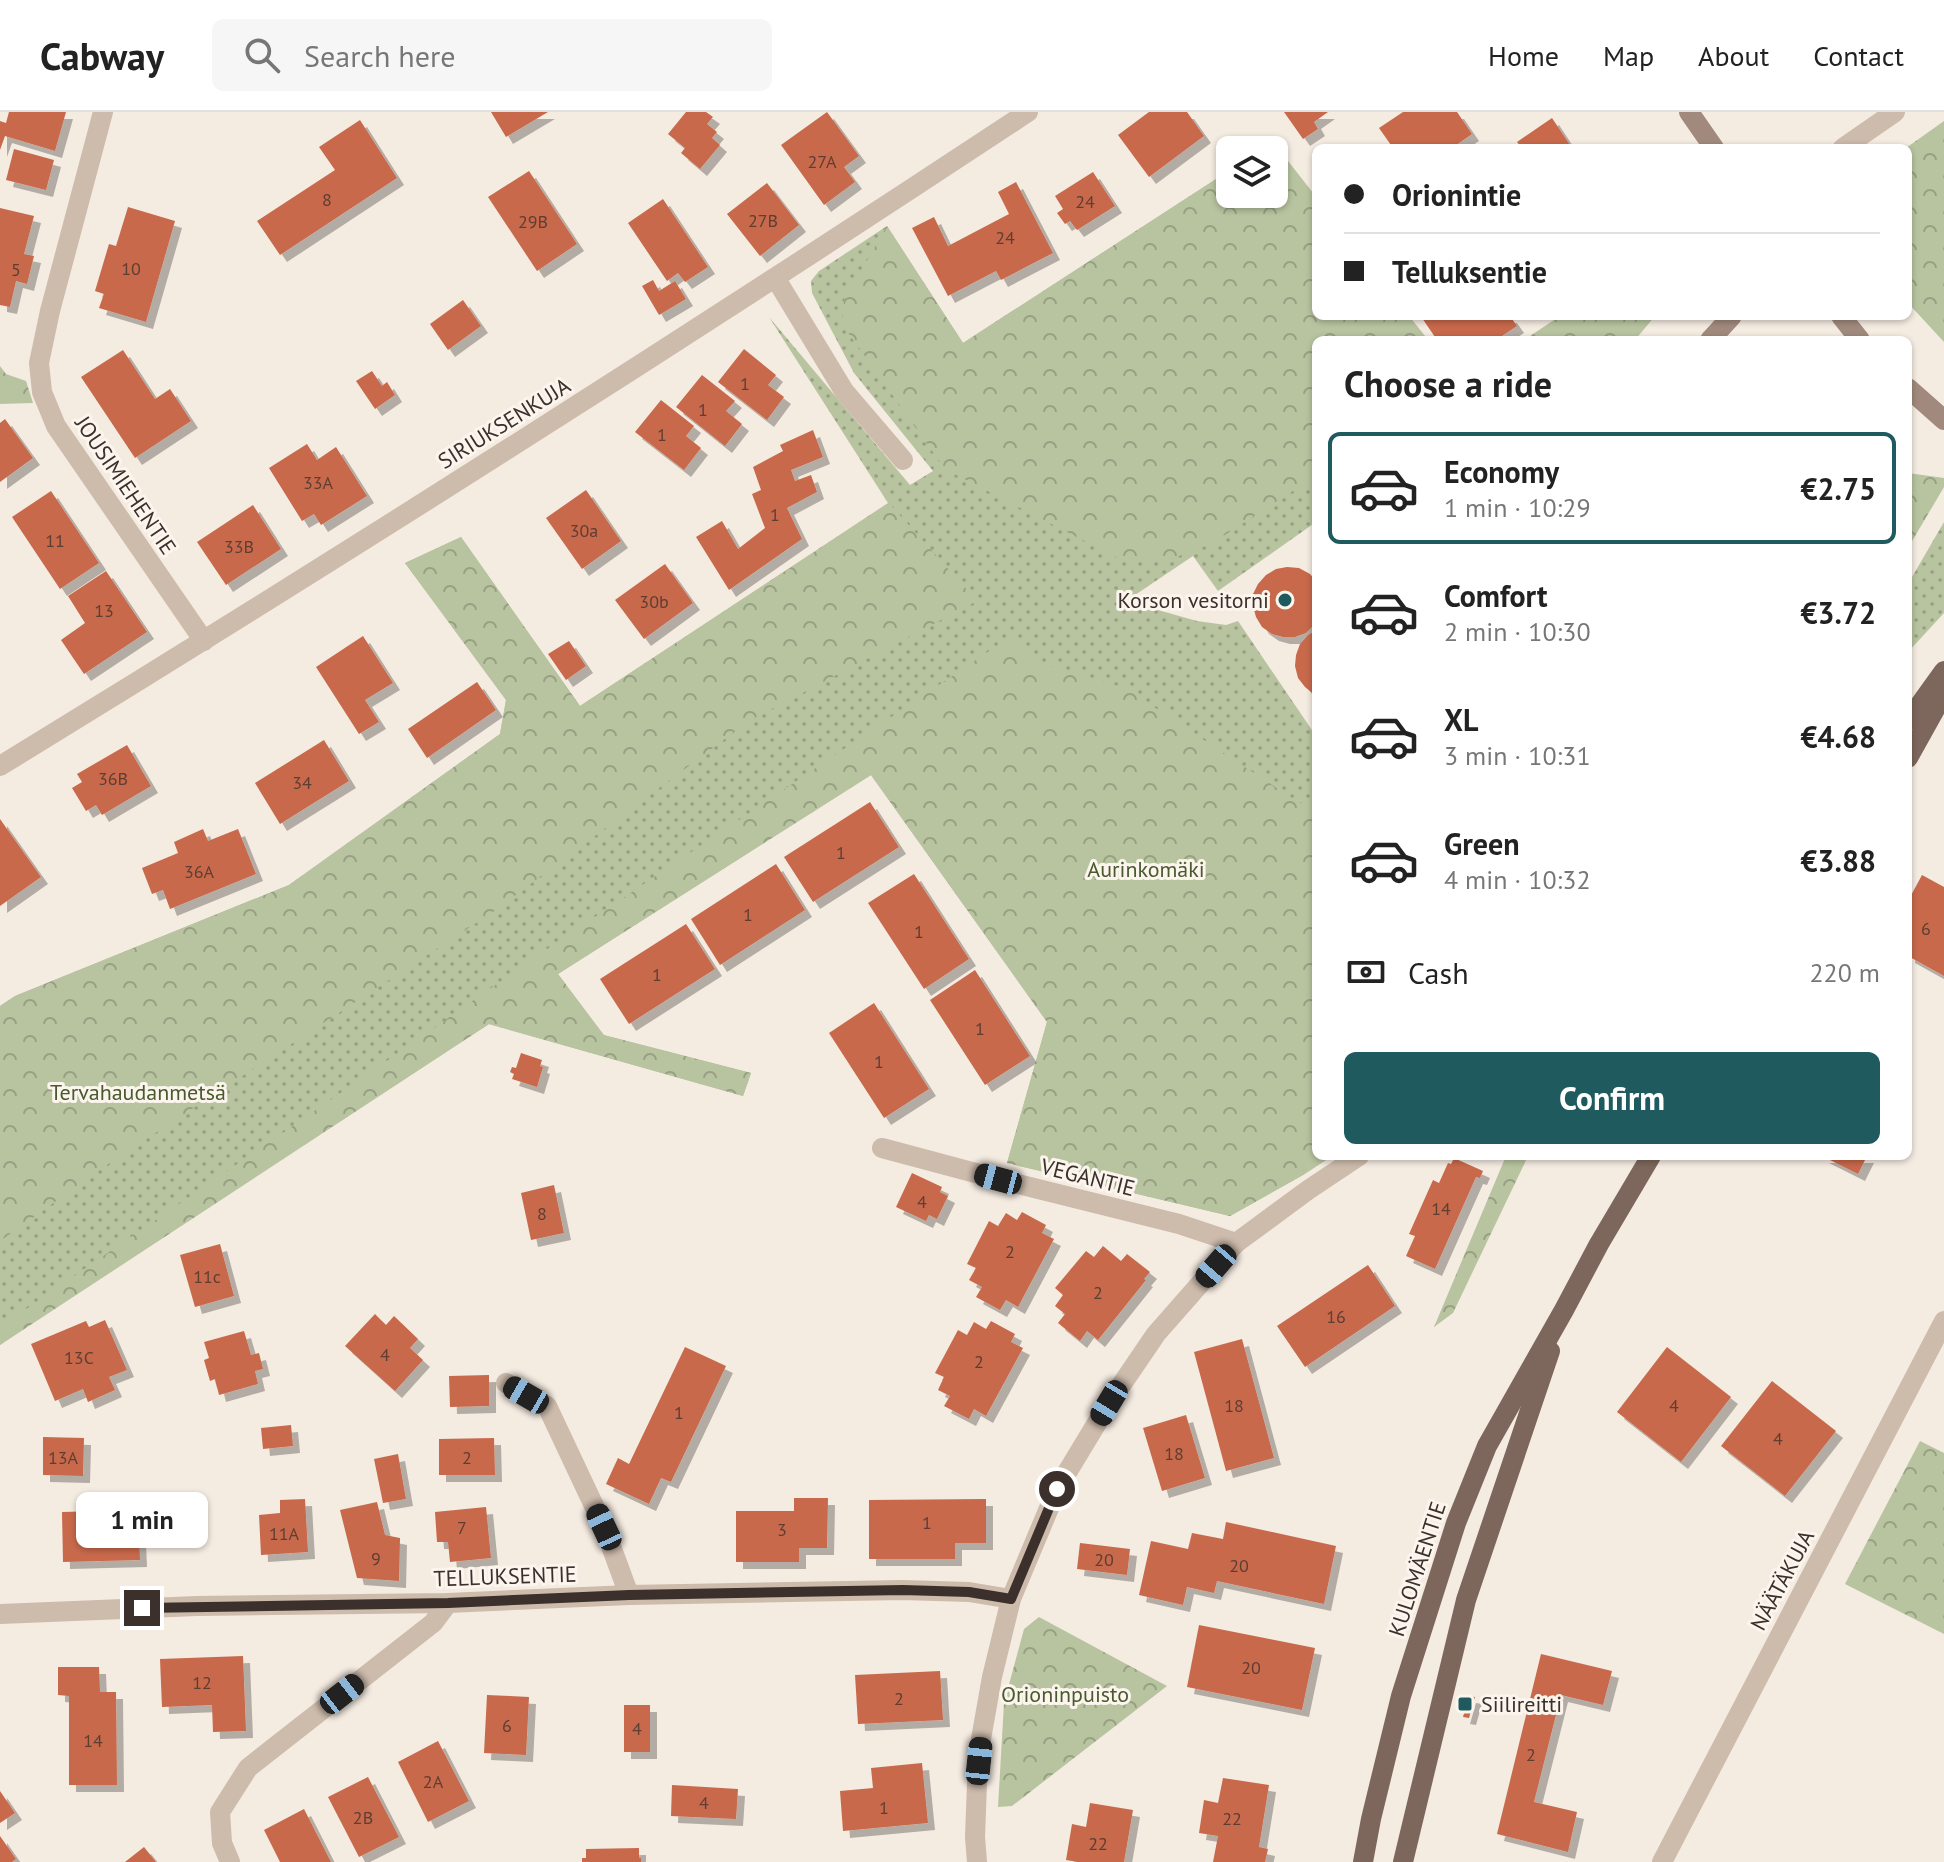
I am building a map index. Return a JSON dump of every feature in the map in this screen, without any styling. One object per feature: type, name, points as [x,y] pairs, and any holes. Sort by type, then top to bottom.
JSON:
[{"type":"main road","points":[[1689,112],[1711,144]]},
{"type":"main road","points":[[1714,336],[1728,320]]},
{"type":"main road","points":[[1844,320],[1857,336]]},
{"type":"main road","points":[[1912,392],[1944,420]]},
{"type":"main road","points":[[1912,715],[1944,671]]},
{"type":"main road","points":[[1912,751],[1944,693]]},
{"type":"main road","name":"KULOMÄENTIE","points":[[1363,1862],[1401,1696],[1456,1523],[1487,1446],[1649,1160]]},
{"type":"main road","name":"KULOMÄENTIE","points":[[1403,1862],[1466,1600],[1564,1310]]},
{"type":"street","name":"JOUSIMIEHENTIE","points":[[103,112],[50,311],[39,363],[42,392],[56,426],[204,641]]},
{"type":"street","name":"SIRIUKSENKUJA","points":[[0,766],[204,641],[776,279],[1028,112]]},
{"type":"street","points":[[1849,144],[1895,112]]},
{"type":"street","points":[[776,279],[844,391],[903,460]]},
{"type":"street","name":"VEGANTIE","points":[[882,1148],[1179,1224],[1236,1243]]},
{"type":"street","points":[[977,1862],[977,1783],[992,1677],[1011,1599],[1057,1489],[1109,1403],[1156,1334],[1236,1243],[1353,1160]]},
{"type":"street","name":"NÄÄTÄKUJA","points":[[1662,1862],[1944,1321]]},
{"type":"street","points":[[506,1383],[547,1406],[604,1527],[629,1595]]},
{"type":"street","name":"TELLUKSENTIE","points":[[0,1614],[197,1606],[448,1603],[629,1595],[903,1590],[969,1592],[1011,1599]]},
{"type":"street","points":[[230,1862],[222,1843],[220,1812],[248,1768],[433,1623],[448,1603]]},
{"type":"green space","points":[[1944,121],[1944,342],[1912,307],[1912,144]]},
{"type":"green space","points":[[1288,161],[1312,192],[1312,320],[1412,320],[1425,336],[1312,336],[1312,525],[1218,591],[1193,556],[1126,601],[1197,621],[1226,625],[1238,621],[1312,730],[1312,1160],[1326,1160],[1230,1216],[1007,1163],[1047,1022],[871,775],[558,974],[603,1035],[751,1073],[743,1096],[489,1024],[0,1345],[0,1006],[15,996],[289,885],[500,734],[506,700],[405,563],[461,537],[580,706],[888,503],[769,317],[910,485],[933,471],[854,373],[812,293],[811,281],[819,271],[887,226],[963,343],[1216,179],[1216,208],[1288,208]]},
{"type":"green space","points":[[1288,161],[1312,192],[1312,320],[1412,320],[1425,336],[1312,336],[1312,479],[1211,544],[1163,562],[1123,561],[945,469],[842,324],[844,300],[887,226],[963,343],[1216,179],[1216,208],[1288,208]]},
{"type":"green space","points":[[1554,320],[1652,320],[1638,336],[1530,336]]},
{"type":"green space","points":[[0,366],[6,374],[26,381],[33,403],[0,404]]},
{"type":"green space","points":[[1912,474],[1944,478],[1944,487],[1912,541]]},
{"type":"green space","name":"Tervahaudanmetsä","points":[[889,503],[977,601],[749,721],[493,912],[111,1162],[0,1241],[0,1006],[15,996],[289,885],[500,734],[506,700],[405,563],[461,537],[580,706]]},
{"type":"green space","points":[[1944,522],[1944,613],[1912,648],[1912,577]]},
{"type":"green space","name":"Aurinkomäki","points":[[1010,637],[1031,660],[1125,688],[1312,809],[1312,1160],[1326,1160],[1230,1216],[1007,1163],[1047,1022],[871,775],[558,974],[604,1035],[751,1073],[743,1096],[489,1024],[0,1345],[0,1327],[531,960]]},
{"type":"green space","points":[[1504,1160],[1526,1160],[1453,1313],[1434,1327]]},
{"type":"green space","points":[[1920,1441],[1944,1453],[1944,1634],[1845,1584]]},
{"type":"green space","name":"Orioninpuisto","points":[[1039,1617],[1167,1686],[1012,1806],[998,1807],[1004,1703],[1024,1629]]},
{"type":"building","points":[[9,112],[66,112],[55,151],[5,136],[0,150],[0,121],[6,123]]},
{"type":"building","points":[[491,112],[548,112],[506,137]]},
{"type":"building","points":[[686,112],[706,112],[713,117],[707,124],[717,132],[712,138],[720,145],[700,169],[681,153],[685,148],[668,134]]},
{"type":"building","points":[[827,112],[859,156],[844,167],[855,182],[824,205],[781,145]]},
{"type":"building","points":[[1149,112],[1187,112],[1204,136],[1149,177],[1118,135]]},
{"type":"building","points":[[1284,112],[1328,112],[1314,122],[1318,129],[1303,139]]},
{"type":"building","points":[[1403,112],[1457,112],[1472,134],[1458,144],[1390,144],[1379,128]]},
{"type":"building","points":[[1552,118],[1569,144],[1519,144],[1517,142]]},
{"type":"building","points":[[360,120],[397,178],[280,255],[257,221],[335,170],[319,147]]},
{"type":"building","points":[[14,149],[54,160],[46,190],[6,180]]},
{"type":"building","points":[[529,171],[577,244],[537,271],[488,197]]},
{"type":"building","points":[[1093,172],[1115,206],[1077,230],[1070,221],[1065,224],[1057,213],[1063,209],[1055,196]]},
{"type":"building","points":[[1016,182],[1053,253],[1001,280],[996,271],[948,296],[912,228],[934,217],[948,246],[1009,214],[998,192]]},
{"type":"building","points":[[767,183],[799,225],[760,256],[727,214]]},
{"type":"building","points":[[663,199],[708,267],[685,282],[678,273],[667,281],[628,223]]},
{"type":"building","points":[[128,207],[175,221],[146,322],[99,308],[104,294],[95,291],[109,244],[116,246]]},
{"type":"building","points":[[0,208],[34,216],[24,254],[34,256],[27,284],[16,281],[10,307],[0,305]]},
{"type":"building","points":[[653,280],[659,291],[675,281],[686,299],[659,315],[642,286]]},
{"type":"building","points":[[463,300],[481,326],[448,350],[430,324]]},
{"type":"building","points":[[1423,320],[1513,320],[1517,326],[1502,336],[1434,336]]},
{"type":"building","points":[[744,349],[776,375],[768,385],[784,397],[767,420],[718,382]]},
{"type":"building","points":[[123,350],[155,399],[170,389],[191,421],[135,458],[81,377]]},
{"type":"building","points":[[372,371],[382,386],[387,382],[395,395],[375,409],[356,381]]},
{"type":"building","points":[[702,375],[735,401],[726,411],[742,424],[725,446],[676,407]]},
{"type":"building","points":[[661,400],[694,426],[686,436],[701,448],[684,470],[635,432]]},
{"type":"building","points":[[5,419],[33,458],[0,482],[0,423]]},
{"type":"building","points":[[813,430],[823,457],[791,470],[795,481],[811,475],[817,492],[787,508],[802,539],[729,590],[696,537],[722,521],[738,549],[765,528],[752,494],[761,490],[753,467],[783,451],[780,445]]},
{"type":"building","points":[[307,444],[317,460],[336,447],[367,496],[321,525],[314,514],[302,521],[269,468]]},
{"type":"building","points":[[586,490],[621,541],[582,569],[546,518]]},
{"type":"building","points":[[51,491],[99,563],[60,589],[12,517]]},
{"type":"building","points":[[253,505],[281,549],[226,585],[197,542]]},
{"type":"building","points":[[665,564],[693,603],[644,639],[615,600]]},
{"type":"building","name":"Korson vesitorni","points":[[1299,568],[1312,576],[1312,627],[1306,633],[1295,637],[1272,634],[1262,627],[1256,617],[1253,594],[1266,575],[1276,569]]},
{"type":"building","points":[[106,571],[147,632],[84,674],[61,640],[85,623],[68,596]]},
{"type":"building","name":"Korson vesitorni","points":[[1312,632],[1312,693],[1298,678],[1295,666],[1300,644]]},
{"type":"building","points":[[363,636],[393,683],[365,700],[379,722],[359,734],[316,667]]},
{"type":"building","points":[[569,641],[586,666],[566,680],[548,654]]},
{"type":"building","points":[[477,682],[496,710],[427,758],[408,729]]},
{"type":"building","points":[[324,740],[349,781],[280,824],[255,783]]},
{"type":"building","points":[[127,745],[151,786],[102,815],[96,805],[86,811],[72,788],[82,782],[77,774]]},
{"type":"building","points":[[870,802],[899,847],[813,902],[784,857]]},
{"type":"building","points":[[0,819],[41,877],[0,906]]},
{"type":"building","points":[[203,829],[208,841],[238,829],[256,874],[170,909],[163,890],[152,894],[142,868],[178,853],[174,842]]},
{"type":"building","points":[[776,864],[805,910],[720,965],[691,919]]},
{"type":"building","points":[[914,874],[969,959],[924,989],[868,903]]},
{"type":"building","points":[[1922,875],[1944,887],[1944,976],[1912,958],[1912,894]]},
{"type":"building","points":[[686,924],[715,969],[629,1024],[600,979]]},
{"type":"building","points":[[975,970],[1030,1056],[985,1085],[930,1000]]},
{"type":"building","points":[[874,1003],[929,1089],[884,1118],[829,1033]]},
{"type":"building","points":[[521,1053],[542,1060],[537,1087],[512,1079],[514,1074],[510,1072],[512,1067],[516,1068]]},
{"type":"building","points":[[1453,1160],[1458,1160],[1483,1171],[1480,1178],[1476,1177],[1435,1269],[1406,1256],[1415,1236],[1409,1234],[1433,1180],[1439,1183],[1448,1163],[1451,1164]]},
{"type":"building","points":[[1830,1160],[1865,1160],[1858,1174]]},
{"type":"building","points":[[912,1173],[942,1187],[940,1192],[948,1196],[937,1219],[929,1215],[926,1221],[896,1207]]},
{"type":"building","points":[[554,1185],[564,1233],[531,1240],[521,1193]]},
{"type":"building","points":[[1022,1212],[1046,1225],[1042,1233],[1054,1239],[1018,1307],[1006,1300],[1000,1310],[976,1297],[982,1287],[969,1280],[976,1268],[967,1264],[989,1221],[998,1226],[1006,1213],[1017,1220]]},
{"type":"building","points":[[220,1244],[234,1296],[195,1307],[180,1255]]},
{"type":"building","points":[[1103,1246],[1121,1261],[1127,1254],[1150,1272],[1098,1340],[1087,1331],[1080,1341],[1058,1323],[1065,1314],[1055,1306],[1063,1295],[1055,1288],[1086,1251],[1094,1257]]},
{"type":"building","points":[[1368,1265],[1395,1306],[1305,1367],[1277,1326]]},
{"type":"building","points":[[375,1314],[386,1325],[394,1316],[418,1339],[410,1348],[423,1360],[395,1391],[345,1346]]},
{"type":"building","points":[[105,1320],[127,1370],[109,1377],[115,1390],[88,1402],[83,1389],[55,1401],[31,1344],[86,1321],[89,1327]]},
{"type":"building","points":[[991,1321],[1015,1334],[1011,1342],[1023,1348],[986,1416],[974,1409],[969,1419],[944,1406],[950,1396],[938,1390],[944,1377],[935,1373],[958,1330],[967,1335],[974,1322],[986,1329]]},
{"type":"building","points":[[244,1331],[251,1355],[259,1353],[263,1369],[255,1371],[258,1384],[219,1395],[215,1379],[210,1381],[204,1360],[209,1358],[204,1342]]},
{"type":"building","points":[[1242,1339],[1274,1458],[1226,1471],[1194,1352]]},
{"type":"building","points":[[685,1347],[726,1366],[671,1482],[661,1478],[649,1504],[606,1484],[618,1458],[629,1464]]},
{"type":"building","points":[[1667,1347],[1731,1397],[1681,1462],[1617,1412]]},
{"type":"building","points":[[489,1375],[489,1406],[450,1407],[449,1376]]},
{"type":"building","points":[[1772,1381],[1836,1431],[1785,1496],[1721,1446]]},
{"type":"building","points":[[1186,1415],[1205,1478],[1162,1491],[1143,1428]]},
{"type":"building","points":[[291,1425],[293,1446],[263,1449],[261,1428]]},
{"type":"building","points":[[43,1437],[84,1438],[83,1476],[43,1475]]},
{"type":"building","points":[[494,1438],[495,1475],[439,1475],[439,1439]]},
{"type":"building","points":[[398,1454],[406,1499],[383,1503],[374,1459]]},
{"type":"building","points":[[794,1498],[828,1498],[827,1548],[799,1548],[799,1562],[736,1562],[736,1511],[794,1511]]},
{"type":"building","points":[[305,1499],[308,1552],[261,1555],[259,1515],[280,1513],[280,1500]]},
{"type":"building","points":[[986,1499],[986,1543],[955,1543],[955,1559],[869,1559],[869,1500]]},
{"type":"building","points":[[377,1502],[385,1535],[400,1538],[399,1581],[357,1578],[340,1510]]},
{"type":"building","points":[[486,1507],[491,1558],[450,1562],[448,1542],[437,1542],[435,1512]]},
{"type":"building","points":[[138,1510],[140,1560],[63,1562],[62,1512]]},
{"type":"building","points":[[1226,1522],[1336,1546],[1324,1604],[1217,1581],[1214,1593],[1187,1587],[1183,1605],[1139,1595],[1151,1541],[1188,1549],[1192,1533],[1223,1539]]},
{"type":"building","points":[[1080,1543],[1130,1549],[1127,1575],[1077,1569]]},
{"type":"building","points":[[1199,1625],[1315,1648],[1302,1710],[1187,1687]]},
{"type":"building","points":[[1541,1654],[1612,1671],[1603,1705],[1561,1695],[1534,1802],[1577,1812],[1568,1852],[1497,1834]]},
{"type":"building","points":[[243,1656],[246,1731],[213,1732],[212,1705],[162,1707],[160,1659]]},
{"type":"building","points":[[58,1667],[99,1667],[100,1692],[116,1692],[117,1785],[69,1785],[69,1696],[58,1695]]},
{"type":"building","points":[[940,1671],[943,1720],[858,1724],[855,1675]]},
{"type":"building","points":[[487,1695],[529,1697],[526,1755],[484,1753]]},
{"type":"building","points":[[1469,1696],[1475,1697],[1469,1718],[1463,1717]]},
{"type":"building","points":[[624,1705],[650,1705],[650,1752],[624,1752]]},
{"type":"building","points":[[438,1741],[469,1801],[428,1822],[398,1762]]},
{"type":"building","points":[[922,1763],[928,1823],[843,1831],[840,1791],[873,1788],[871,1768]]},
{"type":"building","points":[[368,1777],[399,1837],[359,1857],[328,1797]]},
{"type":"building","points":[[1223,1778],[1269,1785],[1259,1847],[1268,1849],[1265,1862],[1213,1862],[1218,1836],[1199,1833],[1204,1800],[1218,1803]]},
{"type":"building","points":[[672,1785],[738,1789],[736,1819],[671,1816]]},
{"type":"building","points":[[0,1791],[15,1813],[0,1823]]},
{"type":"building","points":[[1090,1803],[1133,1810],[1124,1862],[1066,1860],[1072,1824],[1086,1827]]},
{"type":"building","points":[[304,1809],[331,1862],[280,1862],[264,1830]]},
{"type":"building","points":[[0,1836],[16,1859],[12,1862],[0,1862]]},
{"type":"building","points":[[144,1847],[156,1862],[125,1862]]},
{"type":"building","points":[[639,1848],[641,1862],[582,1862],[582,1858],[586,1858],[586,1849]]},
{"type":"place","name":"Korson vesitorni","points":[[1285,600]]},
{"type":"place","name":"Siilireitti","points":[[1465,1704]]},
{"type":"route","points":[[142,1608],[903,1590],[969,1592],[1011,1599],[1057,1489]]}]
